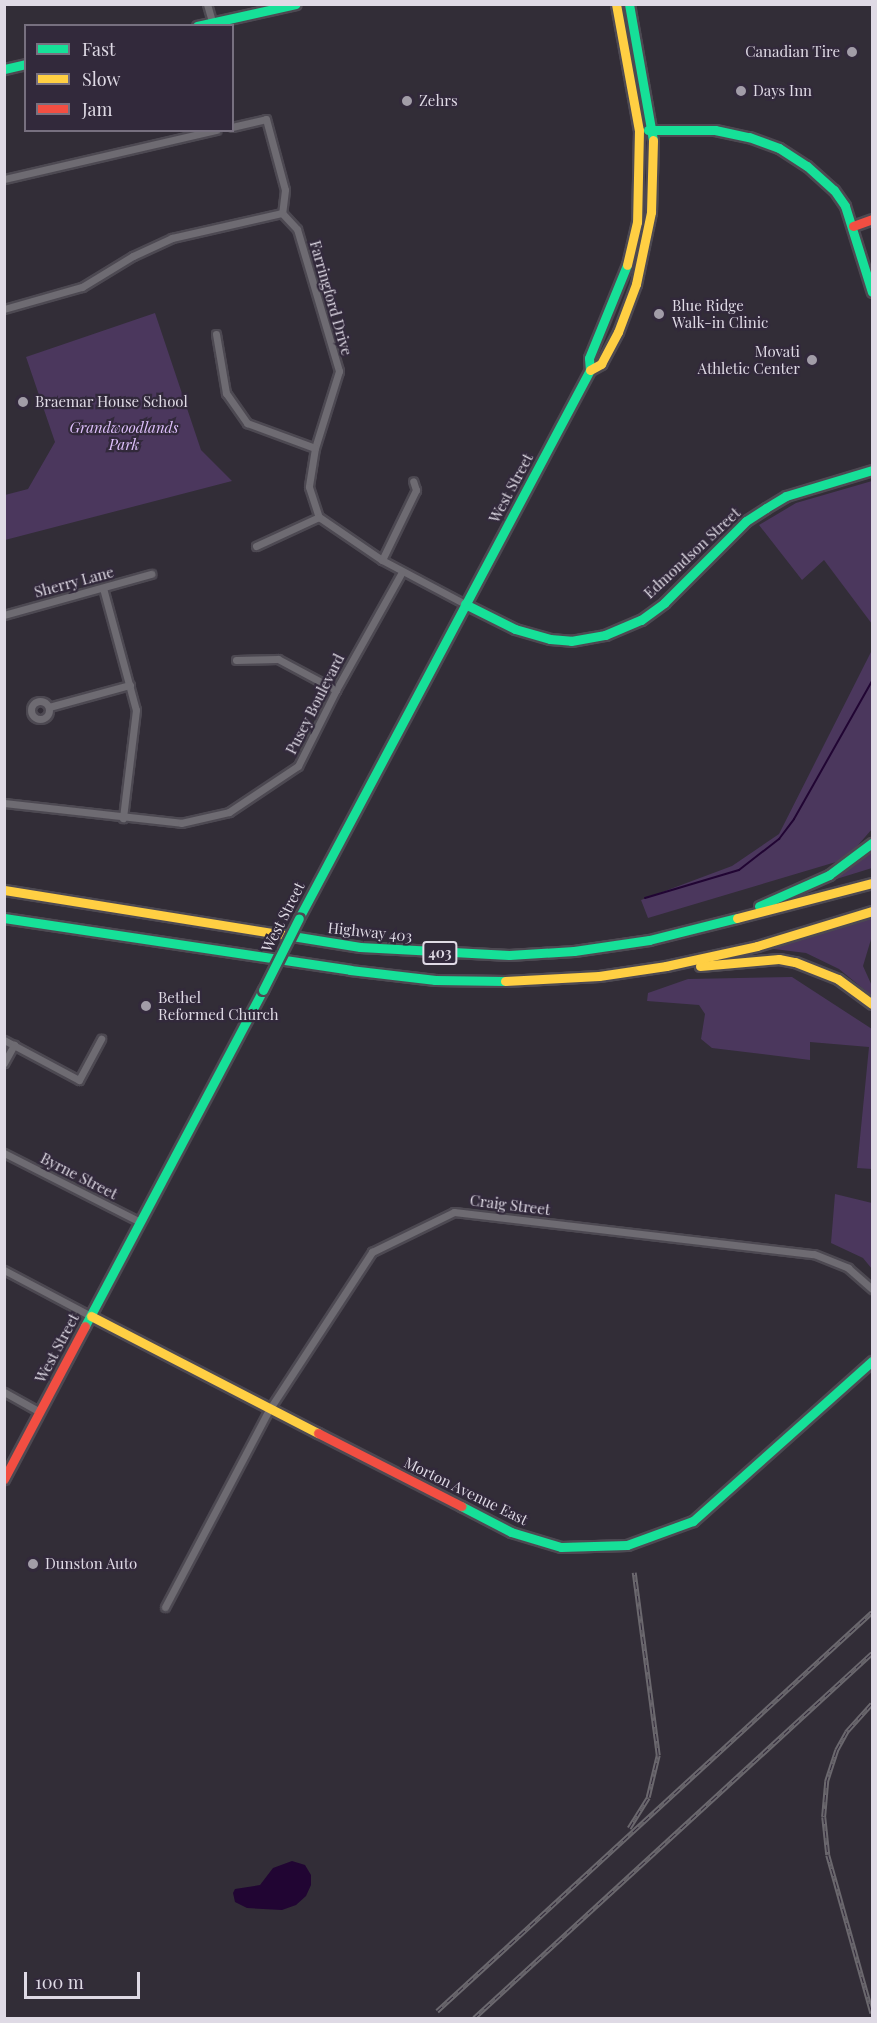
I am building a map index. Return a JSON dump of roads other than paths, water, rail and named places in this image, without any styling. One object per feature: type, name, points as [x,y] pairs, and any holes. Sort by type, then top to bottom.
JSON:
[{"type":"main road","points":[[204,24],[296,4]]},
{"type":"main road","name":"West Street","points":[[4,1479],[590,370],[589,358],[624,274],[637,222],[639,130],[627,54],[616,4]]},
{"type":"main road","name":"West Street","points":[[590,370],[601,364],[618,332],[636,284],[651,212],[652,130],[639,52],[628,4]]},
{"type":"main road","points":[[627,54],[639,52]]},
{"type":"main road","points":[[4,69],[24,64]]},
{"type":"main road","points":[[639,130],[715,130],[750,137],[779,148],[807,166],[834,190],[845,206],[873,292]]},
{"type":"main road","points":[[853,226],[872,218]]},
{"type":"main road","name":"Edmondson Street","points":[[465,604],[515,629],[550,639],[571,641],[605,635],[641,620],[663,603],[746,521],[766,508],[786,496],[873,470]]},
{"type":"main road","points":[[687,932],[704,923],[771,903],[803,888],[844,865],[873,843]]},
{"type":"main road","name":"Highway 403","points":[[4,890],[360,947],[446,954],[509,955],[574,951],[687,932],[873,883]]},
{"type":"main road","name":"403","points":[[4,918],[315,965],[435,980],[548,980],[666,966],[757,946],[873,911]]},
{"type":"main road","points":[[666,966],[688,968],[779,959],[795,962],[838,979],[873,1004]]},
{"type":"main road","name":"Morton Avenue East","points":[[91,1316],[269,1410],[511,1532],[561,1547],[627,1545],[693,1521],[873,1361]]},
{"type":"street","points":[[207,4],[212,22]]},
{"type":"street","points":[[4,309],[82,287],[133,256],[172,238],[282,213],[285,190],[266,120],[234,127]]},
{"type":"street","points":[[4,179],[207,132]]},
{"type":"street","name":"Farringford Drive","points":[[282,213],[297,229],[339,371],[315,448],[309,487],[319,517]]},
{"type":"street","points":[[216,334],[226,393],[247,423],[315,448]]},
{"type":"street","points":[[382,560],[416,490],[413,481]]},
{"type":"street","points":[[256,546],[319,517],[402,572],[465,604]]},
{"type":"street","name":"Pusey Boulevard","points":[[4,803],[182,823],[229,812],[298,766],[336,690],[402,572]]},
{"type":"street","name":"Sherry Lane","points":[[4,615],[151,574]]},
{"type":"street","points":[[103,588],[136,710],[123,818]]},
{"type":"street","points":[[236,660],[278,659],[336,690]]},
{"type":"street","points":[[49,708],[130,685]]},
{"type":"street","points":[[4,1040],[79,1080],[101,1039]]},
{"type":"street","points":[[4,1063],[14,1045]]},
{"type":"street","name":"Byrne Street","points":[[4,1153],[140,1222]]},
{"type":"street","name":"Craig Street","points":[[165,1607],[269,1410],[372,1251],[454,1212],[814,1254],[848,1268],[873,1289]]},
{"type":"street","points":[[4,1270],[91,1316]]},
{"type":"street","points":[[4,1392],[40,1412]]},
{"type":"waterway","points":[[645,898],[739,870],[779,839],[794,819],[872,681]]},
{"type":"railway","points":[[629,1828],[648,1797],[658,1755],[634,1573]]},
{"type":"railway","points":[[437,2011],[872,1612]]},
{"type":"railway","points":[[474,2018],[872,1653]]},
{"type":"railway","points":[[872,1704],[847,1732],[837,1750],[827,1781],[824,1817],[828,1855],[872,2013]]},
{"type":"place","name":"Canadian Tire","points":[[852,52]]},
{"type":"place","name":"Days Inn","points":[[741,91]]},
{"type":"place","name":"Zehrs","points":[[407,101]]},
{"type":"place","name":"Blue Ridge Walk-in Clinic","points":[[659,314]]},
{"type":"place","name":"Movati Athletic Center","points":[[812,360]]},
{"type":"place","name":"Braemar House School","points":[[23,402]]},
{"type":"place","name":"Bethel Reformed Church","points":[[146,1006]]},
{"type":"place","name":"Dunston Auto","points":[[33,1564]]},
{"type":"park label","name":"Grandwoodlands Park","points":[[124,436]]}]
